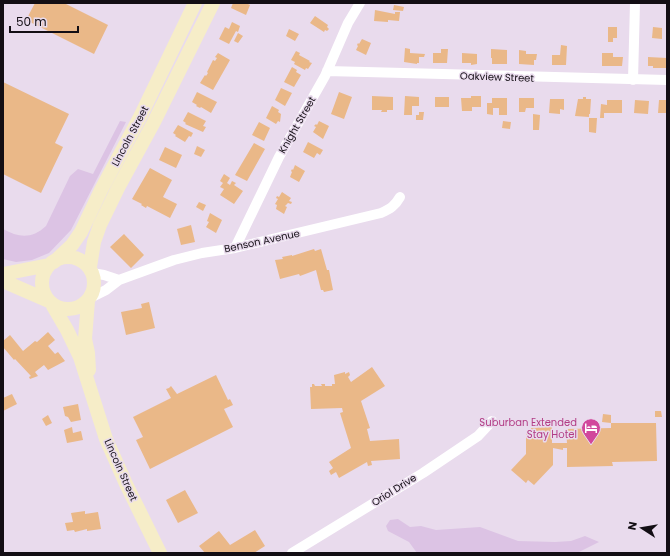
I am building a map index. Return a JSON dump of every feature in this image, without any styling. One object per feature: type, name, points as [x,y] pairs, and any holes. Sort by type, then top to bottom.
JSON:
[{"type":"main road","name":"Lincoln Street","points":[[52,263],[72,245],[82,232],[101,190],[141,115],[195,3]]},
{"type":"main road","name":"Lincoln Street","points":[[91,270],[94,242],[100,225],[175,81],[213,3]]},
{"type":"main road","points":[[161,75],[175,81]]},
{"type":"main road","points":[[141,115],[154,122]]},
{"type":"main road","points":[[3,274],[52,263],[60,258],[72,257],[83,261],[91,270],[94,288],[90,299],[73,309],[66,309],[3,281]]},
{"type":"main road","points":[[51,303],[43,291],[42,279],[52,263]]},
{"type":"main road","name":"Lincoln Street","points":[[89,384],[88,353],[85,340],[90,299]]},
{"type":"main road","name":"Lincoln Street","points":[[51,303],[67,330],[80,357],[106,438],[126,484],[160,553]]},
{"type":"street","name":"Knight Street","points":[[235,248],[279,157],[327,71],[348,23],[360,3]]},
{"type":"street","points":[[633,80],[635,3]]},
{"type":"street","name":"Oakview Street","points":[[327,71],[667,80]]},
{"type":"street","name":"Benson Avenue","points":[[90,299],[106,290],[118,280],[174,260],[202,253],[235,248],[381,213],[390,210],[396,205],[400,197]]},
{"type":"street","points":[[91,270],[118,280]]},
{"type":"street","name":"Oriol Drive","points":[[292,553],[423,473],[478,436],[492,421]]},
{"type":"shaded area","points":[[120,121],[126,122],[71,230],[49,253],[32,260],[16,262],[3,259],[3,229],[14,234],[25,236],[36,233],[46,226],[70,176],[78,169],[93,174]]},
{"type":"shaded area","points":[[398,519],[410,527],[421,526],[436,530],[480,527],[518,541],[571,541],[585,536],[599,542],[577,553],[417,553],[409,542],[388,531],[386,526],[390,520]]},
{"type":"building","points":[[35,3],[64,3],[108,25],[94,54],[26,20]]},
{"type":"building","points":[[233,3],[246,3],[250,5],[246,15],[231,8]]},
{"type":"building","points":[[394,5],[404,7],[403,11],[393,10]]},
{"type":"building","points":[[375,10],[395,14],[395,12],[400,12],[399,21],[374,21]]},
{"type":"building","points":[[315,16],[328,25],[327,27],[329,29],[327,31],[325,30],[324,32],[310,23]]},
{"type":"building","points":[[232,22],[240,26],[238,32],[236,31],[229,44],[219,39],[225,27],[229,29]]},
{"type":"building","points":[[608,27],[617,27],[617,38],[613,38],[613,42],[608,42]]},
{"type":"building","points":[[653,27],[662,28],[662,39],[652,38]]},
{"type":"building","points":[[289,29],[299,34],[295,41],[286,36]]},
{"type":"building","points":[[238,33],[243,36],[238,43],[234,41]]},
{"type":"building","points":[[362,39],[371,43],[366,55],[356,50],[358,43],[359,44]]},
{"type":"building","points":[[561,45],[567,46],[566,65],[552,65],[552,55],[560,55]]},
{"type":"building","points":[[405,48],[410,49],[410,53],[425,54],[424,57],[419,57],[419,63],[417,64],[404,62]]},
{"type":"building","points":[[441,49],[448,49],[447,63],[433,63],[433,53],[441,53]]},
{"type":"building","points":[[491,49],[507,50],[507,64],[492,64]]},
{"type":"building","points":[[519,50],[526,51],[526,54],[537,54],[536,60],[534,60],[534,65],[519,64]]},
{"type":"building","points":[[296,51],[300,53],[299,55],[312,63],[308,69],[306,68],[305,70],[294,64],[295,62],[291,60]]},
{"type":"building","points":[[218,53],[230,60],[213,90],[200,83],[208,73],[207,72],[213,60],[215,61],[217,58],[215,57]]},
{"type":"building","points":[[462,53],[477,54],[477,64],[471,65],[471,63],[462,63]]},
{"type":"building","points":[[602,53],[613,53],[613,57],[623,57],[622,66],[602,66]]},
{"type":"building","points":[[648,57],[667,58],[667,68],[653,68],[653,66],[648,66]]},
{"type":"building","points":[[292,67],[301,75],[294,87],[284,82]]},
{"type":"building","points":[[3,82],[69,114],[55,143],[63,147],[41,193],[3,174]]},
{"type":"building","points":[[281,88],[292,93],[285,106],[275,100]]},
{"type":"building","points":[[197,92],[217,102],[211,113],[201,107],[196,106],[197,105],[192,102]]},
{"type":"building","points":[[339,92],[352,97],[344,119],[331,114]]},
{"type":"building","points":[[372,96],[393,97],[393,110],[381,112],[382,110],[372,110]]},
{"type":"building","points":[[405,96],[419,97],[419,106],[412,106],[412,115],[404,115]]},
{"type":"building","points":[[471,96],[481,96],[481,107],[472,107],[472,111],[462,111],[461,98],[471,98]]},
{"type":"building","points":[[435,97],[449,97],[449,107],[435,107]]},
{"type":"building","points":[[583,97],[586,97],[586,99],[591,99],[589,117],[575,116],[578,99],[583,99]]},
{"type":"building","points":[[492,98],[507,98],[507,115],[499,115],[499,108],[493,108],[493,115],[487,114],[487,103],[492,103]]},
{"type":"building","points":[[519,98],[534,98],[534,108],[526,108],[525,112],[519,112]]},
{"type":"building","points":[[550,99],[564,99],[564,110],[560,109],[560,114],[549,113]]},
{"type":"building","points":[[607,100],[622,100],[622,113],[604,113],[604,118],[600,118],[601,104],[607,105]]},
{"type":"building","points":[[635,100],[649,101],[648,114],[634,113]]},
{"type":"building","points":[[659,100],[667,100],[667,113],[658,113]]},
{"type":"building","points":[[272,106],[279,110],[278,112],[281,114],[280,122],[278,121],[276,124],[266,118]]},
{"type":"building","points":[[188,112],[206,121],[203,126],[206,127],[203,132],[185,124],[186,123],[183,121]]},
{"type":"building","points":[[419,112],[424,112],[423,120],[416,120],[416,115],[419,115]]},
{"type":"building","points":[[533,114],[540,115],[539,130],[533,130]]},
{"type":"building","points":[[589,118],[597,118],[596,133],[589,132]]},
{"type":"building","points":[[319,121],[329,126],[323,139],[313,132],[316,127],[314,126],[316,124],[317,125]]},
{"type":"building","points":[[503,121],[511,122],[510,129],[502,128]]},
{"type":"building","points":[[259,122],[270,128],[264,141],[252,135]]},
{"type":"building","points":[[178,125],[193,133],[185,142],[173,133]]},
{"type":"building","points":[[308,142],[323,150],[320,155],[317,153],[314,158],[303,152]]},
{"type":"building","points":[[254,143],[265,149],[247,181],[235,175]]},
{"type":"building","points":[[197,146],[205,150],[201,157],[194,154]]},
{"type":"building","points":[[165,147],[182,155],[176,168],[159,160]]},
{"type":"building","points":[[295,165],[305,171],[299,182],[290,177],[291,171]]},
{"type":"building","points":[[150,168],[172,180],[163,197],[177,204],[170,218],[147,206],[146,208],[141,205],[142,204],[132,199]]},
{"type":"building","points":[[224,174],[230,178],[227,183],[230,185],[232,181],[236,183],[234,185],[243,191],[234,204],[220,195],[224,189],[220,187],[223,183],[220,181]]},
{"type":"building","points":[[282,192],[291,198],[289,201],[292,202],[291,204],[288,203],[285,206],[287,207],[284,214],[276,209],[277,205],[275,204],[278,199],[276,198],[277,196],[279,197]]},
{"type":"building","points":[[199,202],[206,205],[203,211],[196,207]]},
{"type":"building","points":[[210,213],[222,220],[216,233],[206,227],[209,222],[207,221]]},
{"type":"building","points":[[191,225],[195,242],[181,245],[177,229]]},
{"type":"building","points":[[124,234],[144,255],[131,268],[110,247]]},
{"type":"building","points":[[314,249],[315,251],[321,249],[327,270],[329,270],[333,290],[324,292],[321,290],[316,270],[300,276],[299,274],[280,279],[275,260],[283,259],[282,257],[292,256]]},
{"type":"building","points":[[149,302],[155,328],[126,335],[121,312],[142,308],[141,304]]},
{"type":"building","points":[[48,332],[55,340],[48,346],[55,354],[58,352],[65,361],[48,370],[44,365],[35,372],[38,376],[30,379],[29,377],[31,376],[3,347],[3,341],[10,335],[23,351],[35,341],[37,342]]},
{"type":"building","points":[[372,367],[385,386],[361,401],[370,428],[367,429],[370,441],[399,439],[400,459],[371,461],[372,465],[368,466],[367,462],[339,478],[336,472],[331,475],[329,471],[333,468],[329,462],[351,448],[340,413],[343,412],[342,408],[311,409],[310,387],[312,387],[312,384],[315,386],[322,386],[321,384],[325,384],[325,386],[332,386],[332,384],[335,384],[334,375],[345,372],[345,374],[349,372],[350,375],[348,377],[351,382]]},
{"type":"building","points":[[216,375],[228,400],[230,399],[233,405],[224,409],[233,427],[150,469],[136,440],[143,437],[133,417],[171,398],[166,389],[171,386],[177,394]]},
{"type":"building","points":[[12,394],[17,404],[3,411],[3,398]]},
{"type":"building","points":[[78,404],[81,420],[71,422],[68,417],[65,416],[63,407]]},
{"type":"building","points":[[655,411],[661,411],[662,417],[655,417]]},
{"type":"building","points":[[603,414],[611,415],[611,423],[602,422]]},
{"type":"building","points":[[48,415],[52,423],[46,426],[42,419]]},
{"type":"building","points":[[611,423],[656,423],[657,461],[612,462],[613,466],[567,467],[567,448],[563,448],[563,450],[553,448],[553,465],[534,485],[528,480],[526,483],[511,470],[526,454],[526,431],[531,431],[531,428],[552,427],[552,443],[567,443],[566,429],[611,428]]},
{"type":"building","points":[[72,427],[73,433],[81,431],[83,440],[67,443],[64,430]]},
{"type":"building","points":[[185,490],[198,513],[178,523],[166,500]]},
{"type":"building","points":[[85,511],[85,514],[98,512],[101,529],[87,531],[87,529],[75,532],[74,530],[67,531],[65,523],[73,522],[71,513]]},
{"type":"building","points":[[255,530],[265,546],[254,553],[205,553],[199,546],[219,531],[230,545]]},
{"type":"place","name":"Suburban Extended Stay Hotel","points":[[591,445]]}]
